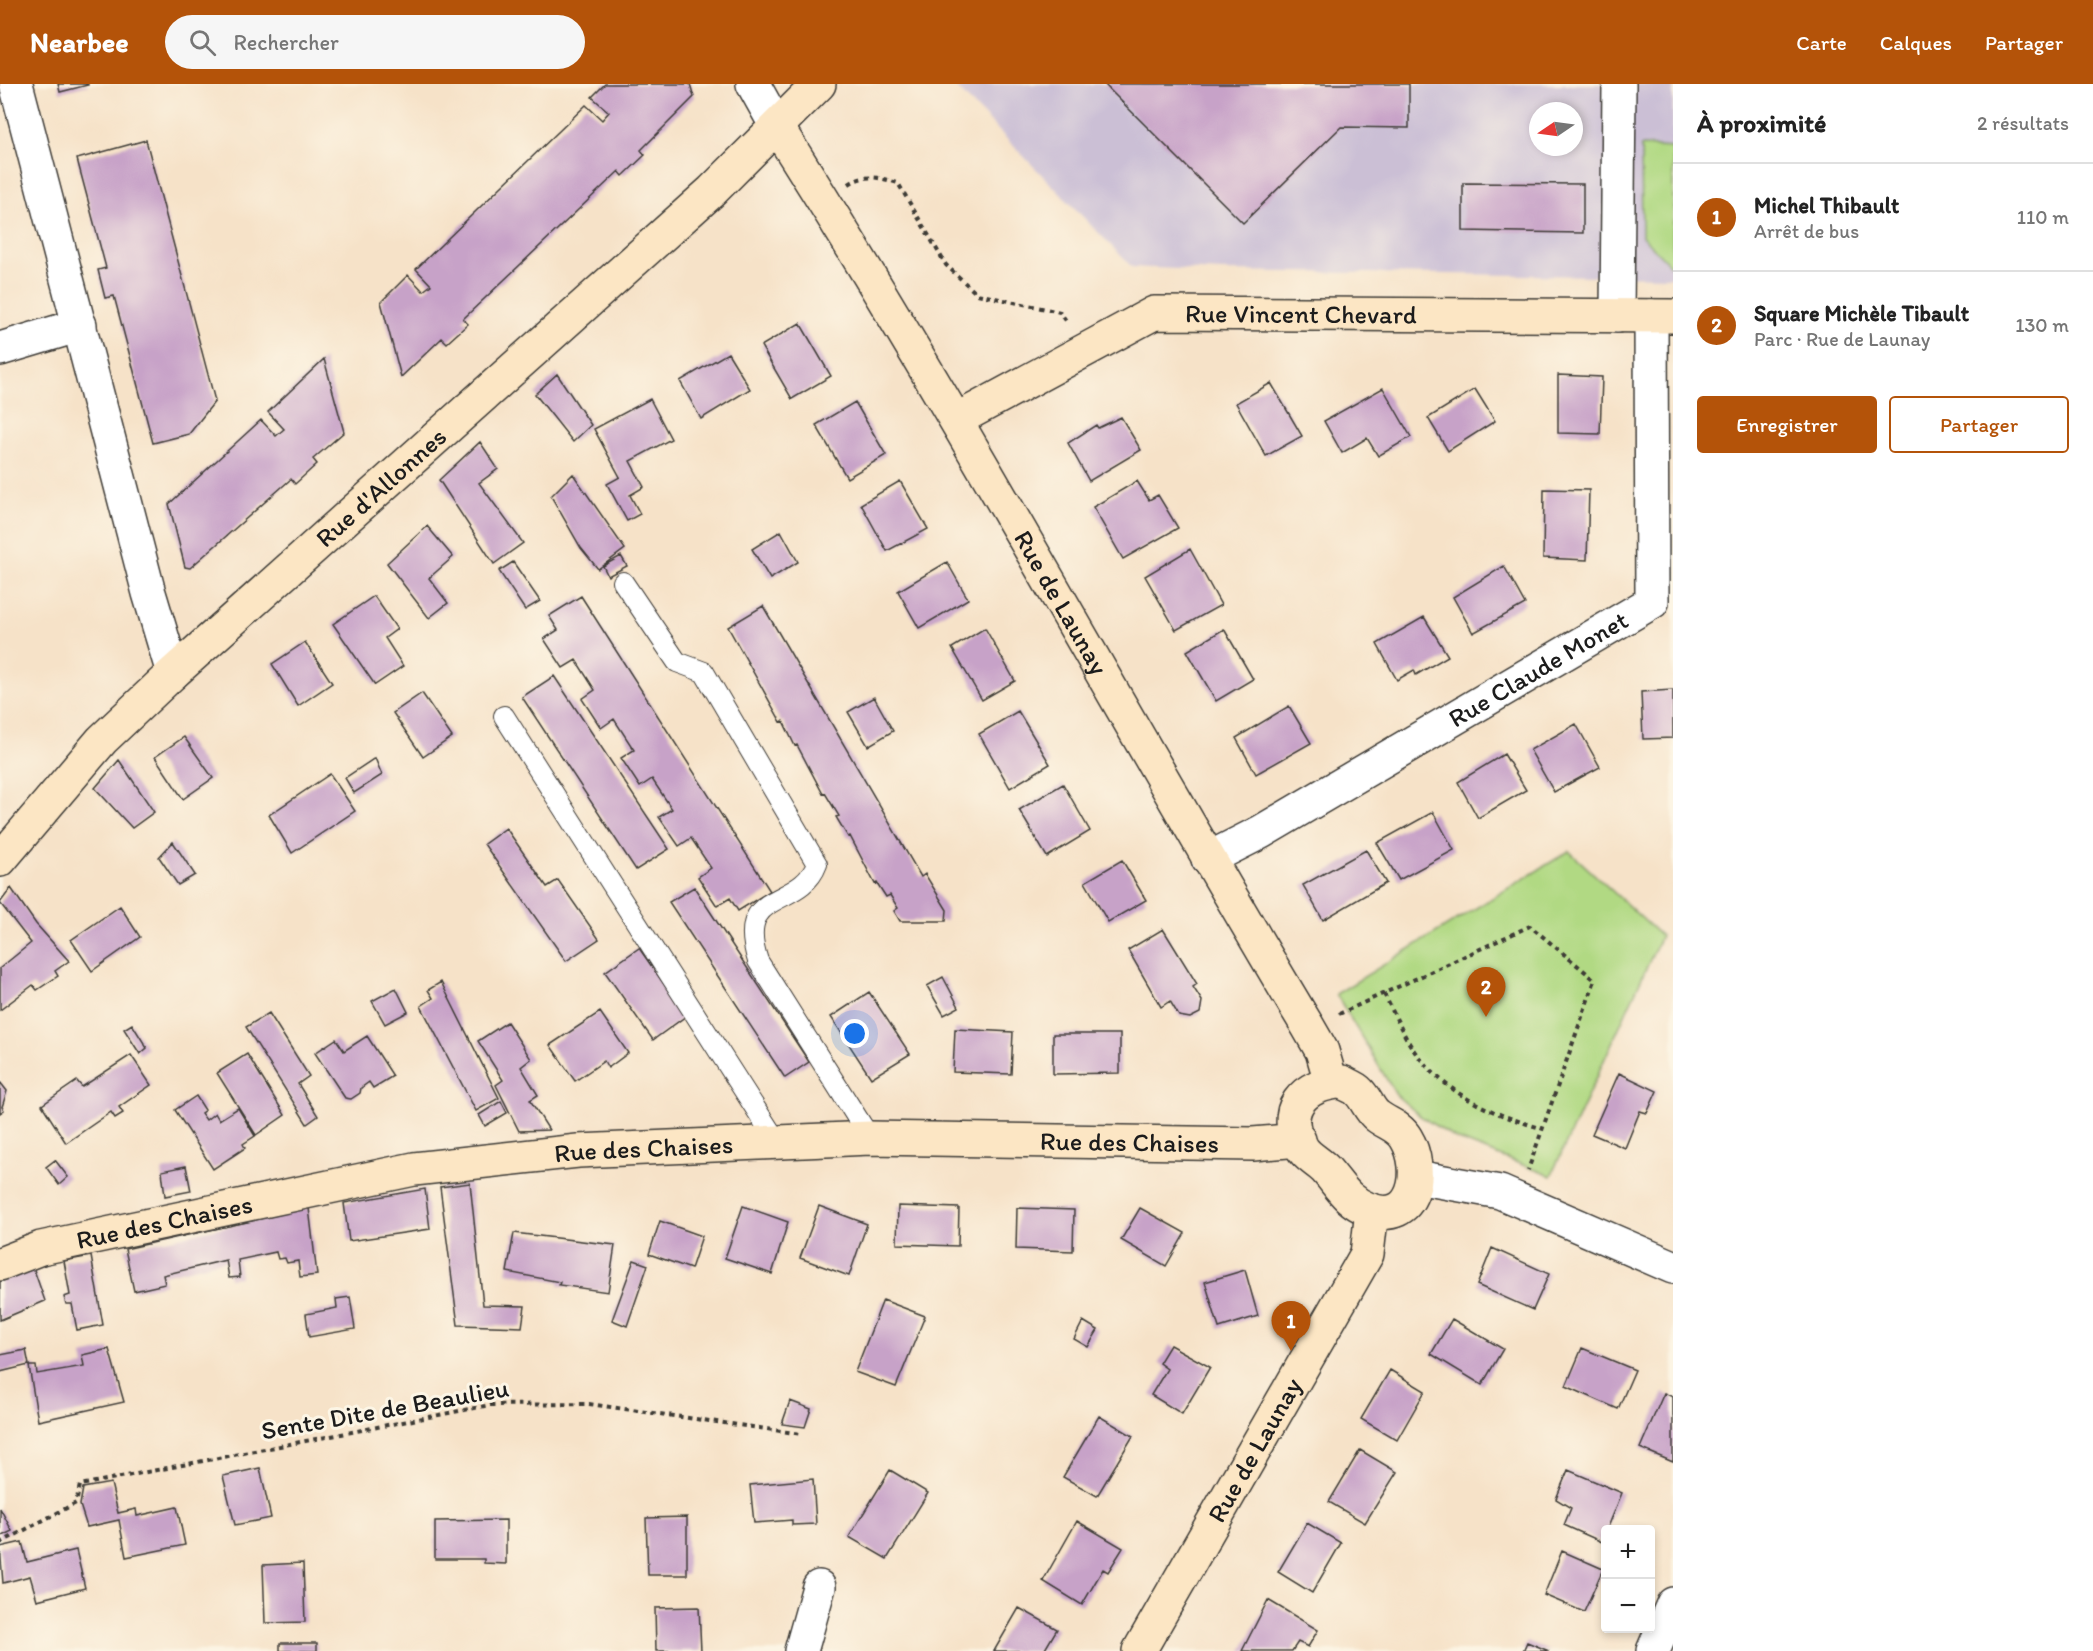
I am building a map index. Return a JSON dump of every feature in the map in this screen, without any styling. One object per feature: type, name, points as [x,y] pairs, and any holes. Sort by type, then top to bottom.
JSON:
[{"type":"street","points":[[16,84],[149,593],[173,673]]},
{"type":"street","points":[[753,84],[777,127]]},
{"type":"street","name":"Rue d'Allonnes","points":[[0,860],[102,740],[173,673],[712,191],[819,84]]},
{"type":"street","points":[[1617,316],[1619,84]]},
{"type":"street","name":"Rue de Launay","points":[[777,127],[956,420],[1208,859],[1322,1051],[1331,1083]]},
{"type":"street","name":"Rue Vincent Chevard","points":[[956,420],[1154,313],[1662,316]]},
{"type":"street","name":"Rue Claude Monet","points":[[1208,859],[1246,841],[1663,605],[1662,316]]},
{"type":"street","points":[[0,349],[80,325]]},
{"type":"street","points":[[1342,1082],[1358,1091],[1376,1116],[1401,1131],[1414,1158],[1416,1177],[1414,1190],[1405,1204],[1390,1211],[1372,1210],[1353,1203],[1320,1163],[1303,1150],[1293,1126],[1297,1102],[1306,1091],[1322,1083],[1331,1083],[1342,1082]]},
{"type":"street","name":"Rue des Chaises","points":[[0,1264],[41,1248],[414,1169],[578,1151],[870,1138],[1253,1144],[1299,1140]]},
{"type":"street","points":[[1416,1177],[1500,1192],[1673,1267]]},
{"type":"street","name":"Rue de Launay","points":[[1139,1651],[1367,1254],[1372,1210]]},
{"type":"street","points":[[801,1651],[819,1587]]},
{"type":"street","points":[[1653,1651],[1673,1604]]},
{"type":"lane","points":[[623,582],[677,662],[704,672],[817,864],[812,878],[762,908],[751,928],[752,941],[758,961],[870,1138]]},
{"type":"lane","points":[[504,716],[777,1142]]},
{"type":"path","points":[[824,201],[859,177],[875,177],[898,183],[945,265],[977,294],[1060,312],[1087,349]]},
{"type":"path","points":[[1346,1012],[1530,926],[1595,980],[1544,1129],[1528,1168]]},
{"type":"path","points":[[1384,994],[1414,1050],[1449,1088],[1473,1104],[1513,1120],[1544,1129]]},
{"type":"path","name":"Sente Dite de Beaulieu","points":[[0,1543],[76,1503],[80,1485],[490,1405],[589,1404],[802,1434]]},
{"type":"shaded area","points":[[953,84],[1673,84],[1673,277],[1223,271],[1132,267]]},
{"type":"green space","points":[[1641,146],[1673,148],[1673,268],[1642,236]]},
{"type":"green space","points":[[1569,851],[1661,936],[1551,1176],[1456,1139],[1420,1116],[1396,1095],[1336,994]]},
{"type":"building","points":[[58,84],[88,84],[88,85],[60,92]]},
{"type":"building","points":[[605,84],[690,84],[694,97],[641,150],[645,155],[623,176],[619,171],[463,319],[468,324],[447,343],[442,338],[401,377],[381,302],[408,275],[423,291],[431,285],[416,269],[586,105],[602,120],[609,112],[592,97]]},
{"type":"building","points":[[1104,84],[1409,84],[1409,128],[1341,127],[1243,223]]},
{"type":"building","points":[[146,140],[215,401],[189,434],[153,443],[114,296],[105,298],[98,270],[106,268],[77,159]]},
{"type":"building","points":[[1463,183],[1583,184],[1583,233],[1463,231]]},
{"type":"building","points":[[800,323],[831,376],[792,399],[761,346]]},
{"type":"building","points":[[728,353],[750,389],[701,419],[680,381]]},
{"type":"building","points":[[324,359],[344,432],[313,459],[317,464],[295,484],[291,479],[190,568],[185,567],[169,504],[261,420],[276,436],[284,429],[268,412]]},
{"type":"building","points":[[557,374],[591,425],[573,442],[535,394]]},
{"type":"building","points":[[1558,375],[1602,377],[1600,434],[1558,433]]},
{"type":"building","points":[[1271,383],[1302,436],[1266,456],[1236,403]]},
{"type":"building","points":[[1383,388],[1411,437],[1378,456],[1367,438],[1342,453],[1324,421]]},
{"type":"building","points":[[1475,389],[1495,421],[1448,451],[1428,418]]},
{"type":"building","points":[[650,399],[671,439],[630,461],[644,487],[630,495],[640,514],[627,521],[607,484],[620,477],[594,429]]},
{"type":"building","points":[[855,402],[886,455],[847,478],[816,425]]},
{"type":"building","points":[[1121,417],[1141,450],[1089,481],[1068,443],[1096,425],[1098,428]]},
{"type":"building","points":[[480,442],[498,469],[479,483],[523,543],[494,564],[439,480]]},
{"type":"building","points":[[573,474],[625,549],[598,569],[581,548],[551,496]]},
{"type":"building","points":[[900,481],[928,529],[887,551],[861,504]]},
{"type":"building","points":[[1137,481],[1149,500],[1158,495],[1178,528],[1123,559],[1093,507]]},
{"type":"building","points":[[1544,489],[1589,490],[1587,560],[1543,558]]},
{"type":"building","points":[[427,526],[453,557],[429,578],[448,603],[429,618],[387,563]]},
{"type":"building","points":[[781,531],[798,562],[770,579],[752,549]]},
{"type":"building","points":[[1190,549],[1221,605],[1176,630],[1145,576]]},
{"type":"building","points":[[621,556],[627,566],[608,576],[603,566]]},
{"type":"building","points":[[513,562],[540,601],[525,610],[499,571]]},
{"type":"building","points":[[947,562],[968,599],[919,628],[898,591]]},
{"type":"building","points":[[1504,566],[1525,604],[1473,633],[1453,597]]},
{"type":"building","points":[[374,596],[397,629],[385,638],[403,666],[375,685],[333,624]]},
{"type":"building","points":[[581,596],[770,891],[738,911],[730,898],[717,906],[698,877],[711,868],[691,838],[679,846],[659,817],[672,809],[652,779],[640,787],[621,758],[634,750],[614,719],[601,728],[582,699],[595,690],[576,660],[563,668],[544,639],[558,630],[549,616]]},
{"type":"building","points":[[763,606],[921,877],[925,874],[947,910],[946,921],[900,921],[894,911],[898,908],[890,895],[886,897],[877,883],[875,884],[850,836],[848,837],[836,817],[839,816],[825,793],[823,794],[728,627]]},
{"type":"building","points":[[1424,617],[1448,656],[1416,675],[1414,670],[1397,680],[1377,644]]},
{"type":"building","points":[[985,628],[1015,681],[982,700],[952,648]]},
{"type":"building","points":[[1224,629],[1253,679],[1216,701],[1187,651]]},
{"type":"building","points":[[305,642],[332,683],[298,706],[272,664]]},
{"type":"building","points":[[554,676],[669,849],[636,870],[522,697]]},
{"type":"building","points":[[1673,690],[1673,738],[1643,739],[1641,692]]},
{"type":"building","points":[[422,693],[452,737],[423,757],[393,713]]},
{"type":"building","points":[[874,697],[893,731],[868,746],[848,712]]},
{"type":"building","points":[[1289,706],[1311,743],[1256,774],[1236,738]]},
{"type":"building","points":[[1018,711],[1050,764],[1010,788],[979,734]]},
{"type":"building","points":[[1576,724],[1600,767],[1554,792],[1530,750]]},
{"type":"building","points":[[184,737],[213,778],[183,799],[155,757]]},
{"type":"building","points":[[1504,754],[1526,790],[1478,818],[1458,782]]},
{"type":"building","points":[[375,758],[382,775],[354,793],[345,778]]},
{"type":"building","points":[[119,760],[154,812],[132,828],[95,788]]},
{"type":"building","points":[[330,774],[355,811],[292,853],[269,815]]},
{"type":"building","points":[[1063,784],[1090,831],[1047,857],[1019,810]]},
{"type":"building","points":[[1433,812],[1454,850],[1399,880],[1377,843]]},
{"type":"building","points":[[506,828],[547,887],[558,880],[599,939],[566,961],[484,844]]},
{"type":"building","points":[[173,842],[195,875],[178,885],[159,857]]},
{"type":"building","points":[[1366,850],[1386,883],[1323,920],[1303,885]]},
{"type":"building","points":[[1122,860],[1146,900],[1108,922],[1085,882]]},
{"type":"building","points":[[694,887],[809,1062],[785,1078],[669,902]]},
{"type":"building","points":[[11,888],[36,924],[69,961],[55,971],[58,976],[37,990],[33,985],[0,1010],[0,968],[31,943],[0,903]]},
{"type":"building","points":[[120,906],[140,937],[92,971],[71,940]]},
{"type":"building","points":[[1163,929],[1197,984],[1193,987],[1202,1001],[1200,1013],[1190,1018],[1179,1016],[1170,1001],[1161,1007],[1128,950]]},
{"type":"building","points":[[639,948],[686,1016],[653,1040],[605,972]]},
{"type":"building","points":[[943,977],[959,1007],[944,1015],[927,986]]},
{"type":"building","points":[[441,982],[499,1098],[476,1111],[421,1006],[433,998],[428,990]]},
{"type":"building","points":[[396,988],[408,1012],[385,1024],[372,1001]]},
{"type":"building","points":[[869,992],[910,1054],[871,1078],[831,1017]]},
{"type":"building","points":[[600,1012],[628,1053],[608,1068],[604,1061],[575,1081],[550,1045]]},
{"type":"building","points":[[269,1013],[309,1076],[298,1084],[318,1116],[307,1124],[246,1027]]},
{"type":"building","points":[[507,1022],[531,1059],[521,1067],[538,1095],[530,1100],[549,1130],[519,1131],[496,1085],[503,1080],[478,1041]]},
{"type":"building","points":[[132,1024],[147,1048],[140,1054],[124,1029]]},
{"type":"building","points":[[955,1029],[1013,1032],[1011,1074],[953,1072]]},
{"type":"building","points":[[1053,1034],[1120,1034],[1120,1073],[1053,1074]]},
{"type":"building","points":[[367,1036],[393,1076],[373,1088],[369,1082],[361,1088],[360,1093],[351,1099],[345,1098],[315,1053],[336,1039],[344,1051]]},
{"type":"building","points":[[247,1054],[285,1115],[256,1135],[217,1073]]},
{"type":"building","points":[[131,1055],[151,1085],[119,1107],[123,1113],[115,1118],[111,1112],[66,1143],[42,1105],[77,1081],[82,1087]]},
{"type":"building","points":[[1619,1073],[1657,1091],[1647,1113],[1640,1111],[1625,1148],[1592,1134]]},
{"type":"building","points":[[0,1082],[7,1091],[2,1107],[4,1110],[0,1113]]},
{"type":"building","points":[[196,1096],[205,1110],[201,1113],[206,1120],[215,1113],[219,1120],[238,1108],[255,1136],[243,1144],[245,1148],[213,1169],[175,1110]]},
{"type":"building","points":[[501,1101],[507,1113],[485,1126],[479,1115]]},
{"type":"building","points":[[55,1160],[68,1177],[59,1185],[46,1167]]},
{"type":"building","points":[[186,1166],[191,1191],[165,1196],[162,1171]]},
{"type":"building","points":[[470,1183],[483,1305],[525,1306],[522,1327],[458,1325],[440,1187]]},
{"type":"building","points":[[425,1189],[430,1229],[349,1241],[344,1203]]},
{"type":"building","points":[[743,1206],[788,1222],[772,1274],[725,1258]]},
{"type":"building","points":[[819,1206],[867,1224],[849,1276],[800,1258]]},
{"type":"building","points":[[898,1206],[959,1208],[958,1246],[897,1244]]},
{"type":"building","points":[[309,1208],[317,1275],[300,1277],[298,1261],[287,1263],[285,1258],[278,1259],[276,1252],[238,1260],[240,1277],[229,1278],[226,1260],[163,1275],[165,1284],[134,1291],[125,1249]]},
{"type":"building","points":[[1017,1208],[1074,1210],[1073,1251],[1016,1249]]},
{"type":"building","points":[[1140,1208],[1185,1233],[1166,1266],[1121,1240]]},
{"type":"building","points":[[660,1221],[702,1236],[691,1269],[649,1254]]},
{"type":"building","points":[[514,1233],[615,1245],[608,1292],[559,1285],[560,1282],[507,1272]]},
{"type":"building","points":[[1492,1248],[1549,1274],[1533,1310],[1477,1285]]},
{"type":"building","points":[[91,1256],[103,1325],[77,1330],[72,1304],[66,1304],[64,1297],[70,1295],[64,1261]]},
{"type":"building","points":[[634,1260],[648,1265],[627,1326],[612,1320]]},
{"type":"building","points":[[33,1267],[45,1301],[0,1320],[0,1280]]},
{"type":"building","points":[[1245,1270],[1258,1316],[1219,1328],[1205,1282]]},
{"type":"building","points":[[350,1297],[355,1329],[309,1337],[306,1314],[337,1308],[336,1299]]},
{"type":"building","points":[[883,1300],[925,1316],[896,1387],[855,1372]]},
{"type":"building","points":[[1452,1319],[1503,1349],[1482,1385],[1431,1354]]},
{"type":"building","points":[[1083,1321],[1098,1330],[1088,1347],[1074,1339]]},
{"type":"building","points":[[1170,1345],[1210,1367],[1182,1414],[1151,1395],[1167,1369],[1159,1363]]},
{"type":"building","points":[[1582,1348],[1635,1370],[1618,1409],[1566,1386]]},
{"type":"building","points":[[109,1349],[124,1402],[38,1421],[29,1366],[36,1366],[37,1374],[84,1366],[82,1355]]},
{"type":"building","points":[[26,1350],[29,1365],[0,1372],[0,1355]]},
{"type":"building","points":[[1390,1370],[1425,1391],[1397,1440],[1361,1419]]},
{"type":"building","points":[[1664,1393],[1673,1397],[1673,1462],[1640,1448]]},
{"type":"building","points":[[790,1401],[811,1409],[805,1427],[782,1424]]},
{"type":"building","points":[[1099,1416],[1133,1436],[1097,1496],[1063,1477]]},
{"type":"building","points":[[1360,1450],[1397,1472],[1365,1523],[1329,1502]]},
{"type":"building","points":[[260,1468],[271,1518],[235,1525],[223,1476]]},
{"type":"building","points":[[890,1470],[928,1493],[887,1559],[849,1537]]},
{"type":"building","points":[[1568,1470],[1622,1493],[1609,1525],[1601,1525],[1601,1542],[1564,1525],[1571,1508],[1556,1499]]},
{"type":"building","points":[[813,1479],[816,1524],[792,1525],[792,1520],[754,1523],[750,1485]]},
{"type":"building","points":[[111,1483],[118,1513],[136,1509],[137,1516],[177,1507],[185,1545],[126,1557],[119,1520],[87,1527],[80,1505],[83,1488]]},
{"type":"building","points":[[0,1508],[12,1531],[0,1537]]},
{"type":"building","points":[[687,1517],[687,1575],[648,1575],[646,1518]]},
{"type":"building","points":[[506,1520],[506,1564],[484,1563],[484,1559],[435,1559],[435,1521]]},
{"type":"building","points":[[1077,1521],[1123,1548],[1108,1572],[1103,1569],[1082,1605],[1043,1581]]},
{"type":"building","points":[[1307,1523],[1341,1543],[1312,1593],[1278,1572]]},
{"type":"building","points":[[22,1542],[27,1562],[76,1550],[85,1588],[37,1600],[30,1576],[3,1583],[0,1547]]},
{"type":"building","points":[[1562,1551],[1601,1568],[1601,1574],[1584,1612],[1544,1595]]},
{"type":"building","points":[[303,1563],[305,1622],[265,1623],[263,1565]]},
{"type":"building","points":[[1268,1600],[1318,1630],[1308,1647],[1298,1642],[1292,1651],[1242,1651]]},
{"type":"building","points":[[699,1607],[701,1651],[656,1651],[655,1608]]},
{"type":"building","points":[[1019,1608],[1057,1629],[1044,1651],[994,1651]]},
{"type":"building","points":[[1527,1642],[1549,1651],[1523,1651]]},
{"type":"building","points":[[280,1643],[317,1643],[317,1651],[280,1651]]},
{"type":"place","name":"Square Michèle Tibault","points":[[1486,1017]]},
{"type":"place","name":"Michel Thibault","points":[[1291,1351]]}]
